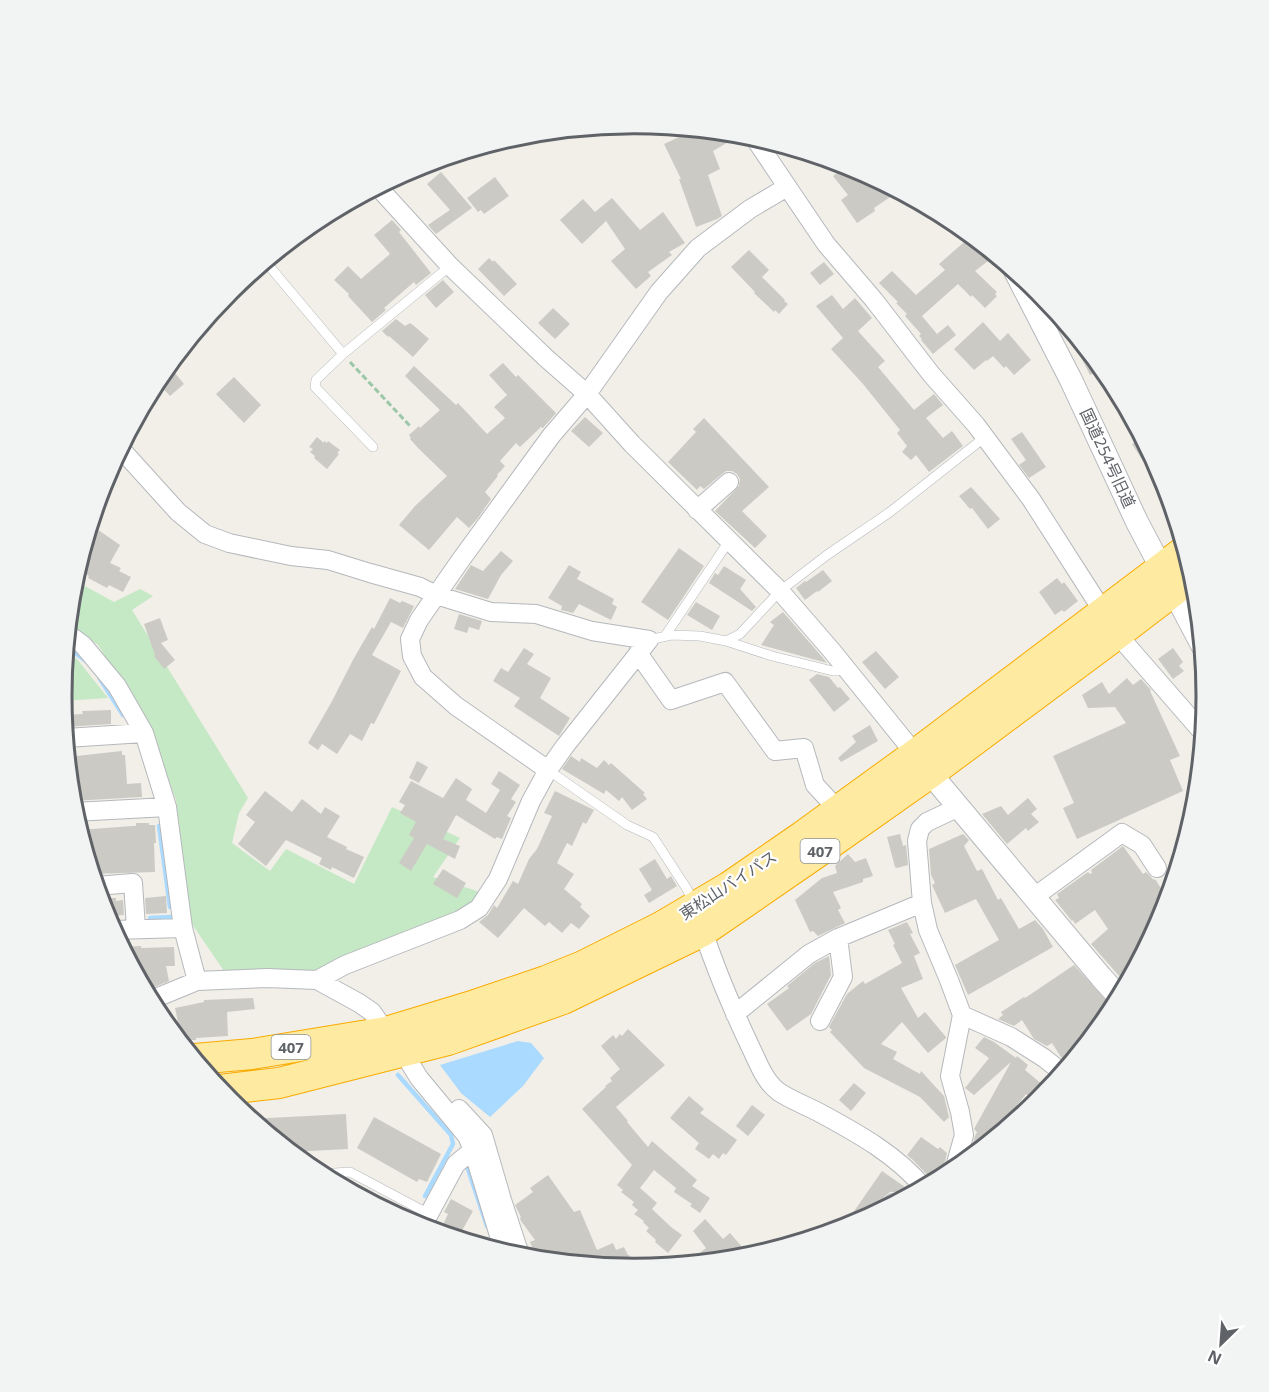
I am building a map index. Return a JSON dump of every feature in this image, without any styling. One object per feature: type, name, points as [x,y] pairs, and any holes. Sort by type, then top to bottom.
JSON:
[{"type":"highway","name":"東松山バイパス","points":[[205,1058],[395,1042],[448,1040],[563,999],[822,849],[923,763],[1111,623],[1176,579],[1181,564]]},
{"type":"highway","name":"東松山バイパス","points":[[699,919],[729,886],[838,810],[923,763]]},
{"type":"highway","name":"東松山バイパス","points":[[232,1089],[279,1083],[395,1042]]},
{"type":"street","points":[[761,148],[826,244],[985,437],[1031,499],[1111,623],[1196,725]]},
{"type":"street","points":[[548,770],[456,706],[423,677],[412,656],[410,639],[419,620],[436,595],[551,436],[587,393],[660,292],[698,248],[750,209],[787,187]]},
{"type":"street","points":[[384,193],[450,267],[546,358],[587,393],[632,444],[780,591],[1113,991]]},
{"type":"street","name":"国道254号旧道","points":[[1029,295],[1137,522],[1176,579],[1191,617]]},
{"type":"street","points":[[126,455],[178,512],[204,534],[229,543],[291,556],[328,560],[420,587],[436,595],[491,612],[536,614],[592,631],[650,643]]},
{"type":"street","points":[[697,510],[729,482]]},
{"type":"street","points":[[75,639],[117,686],[144,732],[166,807],[183,928],[196,981]]},
{"type":"street","points":[[317,980],[345,965],[460,920],[479,908],[498,879],[531,801],[548,770],[564,746],[650,643]]},
{"type":"street","points":[[650,643],[671,699],[725,682],[775,751],[804,748],[815,786],[838,810]]},
{"type":"street","points":[[73,737],[144,732]]},
{"type":"street","points":[[84,811],[166,807]]},
{"type":"street","points":[[958,1156],[964,1135],[950,1076],[962,1016],[928,930],[922,903],[917,841],[920,829],[927,822],[959,807]]},
{"type":"street","points":[[1034,897],[1122,833],[1142,845],[1157,868]]},
{"type":"street","points":[[105,885],[133,883],[136,928]]},
{"type":"street","points":[[735,1014],[809,954],[838,938],[922,903]]},
{"type":"street","points":[[699,919],[735,1014],[766,1079],[778,1092],[840,1124],[883,1151],[919,1181]]},
{"type":"street","points":[[123,929],[183,928]]},
{"type":"street","points":[[820,1021],[843,977],[838,938]]},
{"type":"street","points":[[159,997],[196,981],[267,978],[317,980],[372,1012],[419,1078],[467,1136],[499,1241]]},
{"type":"street","points":[[962,1016],[1011,1037],[1056,1068]]},
{"type":"street","points":[[419,1078],[433,1081],[483,1135],[517,1246]]},
{"type":"street","points":[[427,1219],[456,1164],[473,1150]]},
{"type":"lane","points":[[271,267],[343,354]]},
{"type":"lane","points":[[373,447],[315,387],[316,380],[343,354],[450,267]]},
{"type":"lane","points":[[726,641],[740,633],[780,591],[827,555],[890,512],[985,437]]},
{"type":"lane","points":[[650,643],[729,541]]},
{"type":"lane","points":[[650,643],[671,635],[700,636],[833,671],[844,667]]},
{"type":"lane","points":[[548,770],[627,825],[653,837],[687,889],[699,919]]},
{"type":"lane","points":[[336,1173],[350,1172],[416,1215]]},
{"type":"path","points":[[343,354],[411,428]]},
{"type":"green space","points":[[83,585],[114,602],[140,589],[153,596],[132,610],[248,798],[239,813],[232,843],[270,871],[286,849],[354,884],[392,807],[460,838],[433,877],[483,893],[476,905],[312,976],[224,971],[190,921],[176,800],[147,720],[98,645],[76,629]]},
{"type":"green space","points":[[73,656],[77,659],[108,698],[72,700]]},
{"type":"water","points":[[518,1041],[531,1043],[544,1058],[523,1086],[490,1117],[461,1093],[440,1065]]},
{"type":"building","points":[[682,136],[729,142],[713,151],[720,169],[708,175],[722,216],[696,227],[679,179],[681,179],[664,144]]},
{"type":"building","points":[[441,172],[472,208],[436,234],[428,225],[450,210],[427,184]]},
{"type":"building","points":[[839,172],[891,196],[857,223],[841,200],[848,195],[833,176]]},
{"type":"building","points":[[495,177],[509,196],[484,214],[481,210],[478,212],[467,198]]},
{"type":"building","points":[[612,198],[640,230],[663,212],[685,243],[669,252],[672,255],[648,272],[651,276],[636,289],[611,261],[625,249],[606,221],[582,244],[560,220],[583,199],[595,212]]},
{"type":"building","points":[[392,220],[431,273],[416,285],[414,282],[384,308],[386,310],[372,322],[334,280],[348,266],[361,279],[390,254],[374,235]]},
{"type":"building","points":[[965,241],[988,261],[975,271],[997,292],[995,294],[997,296],[985,308],[958,284],[922,316],[937,334],[948,325],[956,335],[933,354],[921,340],[919,336],[921,334],[905,316],[907,314],[896,303],[898,302],[879,283],[892,271],[916,295],[945,270],[939,264]]},
{"type":"building","points":[[749,250],[769,270],[762,277],[788,304],[779,314],[754,293],[731,267]]},
{"type":"building","points":[[489,258],[493,262],[494,260],[517,284],[504,296],[478,269]]},
{"type":"building","points":[[824,262],[834,274],[820,285],[810,273]]},
{"type":"building","points":[[443,280],[454,292],[436,308],[425,295]]},
{"type":"building","points":[[832,295],[843,309],[855,298],[872,318],[858,331],[885,361],[878,367],[914,410],[934,394],[943,405],[926,418],[943,438],[952,431],[963,446],[929,472],[916,455],[911,460],[902,452],[907,446],[897,433],[900,430],[831,349],[843,338],[816,306]]},
{"type":"building","points":[[553,308],[570,324],[555,339],[538,323]]},
{"type":"building","points":[[396,319],[405,326],[410,323],[429,339],[413,357],[382,331]]},
{"type":"building","points":[[983,322],[1000,341],[1008,333],[1031,360],[1014,375],[993,356],[974,370],[954,349]]},
{"type":"building","points":[[1076,348],[1095,373],[1090,375]]},
{"type":"building","points":[[503,363],[556,413],[543,428],[541,427],[520,447],[516,443],[500,461],[505,466],[485,492],[491,499],[469,528],[457,517],[429,550],[399,525],[415,506],[447,476],[419,449],[409,435],[440,410],[405,376],[414,366],[456,405],[458,403],[487,434],[505,418],[494,407],[507,395],[489,375]]},
{"type":"building","points":[[175,373],[184,384],[170,396],[163,389]]},
{"type":"building","points":[[234,377],[261,405],[244,423],[216,394]]},
{"type":"building","points":[[585,417],[603,433],[589,447],[571,431]]},
{"type":"building","points":[[704,418],[769,487],[742,511],[767,536],[755,548],[715,511],[739,486],[740,479],[737,474],[726,471],[704,489],[700,486],[697,490],[668,462],[696,432],[693,429]]},
{"type":"building","points":[[1022,432],[1046,467],[1029,478],[1019,465],[1026,460],[1011,439]]},
{"type":"building","points":[[317,437],[324,443],[328,441],[340,450],[327,469],[310,452],[313,449],[309,447]]},
{"type":"building","points":[[1136,442],[1150,471],[1132,444]]},
{"type":"building","points":[[971,487],[1000,519],[988,529],[972,508],[970,509],[959,496]]},
{"type":"building","points":[[97,529],[120,545],[110,563],[121,568],[119,571],[131,577],[123,592],[109,585],[107,588],[88,578],[89,576],[86,574]]},
{"type":"building","points":[[679,548],[704,566],[668,620],[641,602]]},
{"type":"building","points":[[501,551],[513,561],[501,575],[488,599],[455,589],[471,565],[483,571]]},
{"type":"building","points":[[569,565],[581,572],[577,579],[614,599],[612,604],[617,607],[611,620],[579,604],[573,613],[561,610],[562,606],[548,598]]},
{"type":"building","points":[[724,566],[746,580],[740,589],[756,607],[752,611],[709,583],[715,573],[718,575]]},
{"type":"building","points":[[823,570],[832,581],[805,600],[796,588]]},
{"type":"building","points":[[1057,578],[1062,584],[1064,582],[1078,601],[1064,612],[1062,610],[1055,615],[1039,592]]},
{"type":"building","points":[[390,598],[414,606],[403,628],[391,622],[372,655],[401,671],[374,724],[371,723],[362,741],[350,734],[337,754],[322,744],[318,750],[308,743],[354,658],[372,627],[374,629]]},
{"type":"building","points":[[696,602],[720,616],[712,630],[687,615]]},
{"type":"building","points":[[783,612],[827,663],[761,645],[774,625],[770,622]]},
{"type":"building","points":[[459,614],[482,621],[479,630],[469,627],[467,633],[454,629]]},
{"type":"building","points":[[160,618],[168,640],[161,643],[175,660],[164,669],[154,656],[144,624]]},
{"type":"building","points":[[524,648],[534,654],[527,664],[551,678],[540,698],[570,718],[559,736],[515,707],[520,698],[493,681],[501,668],[508,672]]},
{"type":"building","points":[[1173,648],[1183,662],[1179,666],[1184,671],[1173,679],[1158,659]]},
{"type":"building","points":[[876,651],[899,677],[885,689],[862,662]]},
{"type":"building","points":[[817,674],[829,677],[850,699],[834,712],[809,680]]},
{"type":"building","points":[[1127,678],[1133,685],[1141,679],[1151,690],[1180,756],[1170,760],[1183,791],[1077,839],[1063,808],[1074,803],[1053,756],[1126,723],[1115,707],[1088,708],[1082,695],[1102,682],[1109,694]]},
{"type":"building","points":[[111,710],[111,724],[73,726],[73,715],[83,714],[82,711]]},
{"type":"building","points":[[870,725],[878,741],[841,762],[838,758],[856,742],[852,736]]},
{"type":"building","points":[[122,751],[122,755],[125,755],[127,784],[141,783],[142,797],[82,800],[76,756]]},
{"type":"building","points":[[571,756],[580,762],[581,758],[597,768],[604,760],[609,765],[611,763],[645,793],[643,794],[647,799],[632,810],[622,797],[619,801],[606,790],[604,794],[562,769]]},
{"type":"building","points":[[417,761],[428,767],[419,783],[409,778]]},
{"type":"building","points":[[499,771],[520,785],[511,799],[516,802],[507,816],[511,818],[502,839],[497,837],[495,839],[456,815],[443,839],[460,846],[455,859],[427,844],[411,871],[399,863],[414,838],[409,835],[416,822],[400,813],[405,805],[399,802],[411,781],[443,798],[456,778],[472,789],[466,800],[486,813],[500,790],[491,784]]},
{"type":"building","points":[[265,791],[292,812],[302,799],[321,814],[325,807],[340,816],[327,837],[364,857],[354,878],[332,867],[331,870],[319,864],[322,858],[286,840],[266,866],[238,844],[255,822],[246,815]]},
{"type":"building","points":[[555,791],[594,810],[586,824],[583,822],[572,846],[567,843],[557,863],[574,874],[564,889],[582,904],[580,907],[590,916],[579,929],[571,923],[562,933],[549,922],[545,926],[524,908],[498,938],[479,922],[488,915],[494,905],[497,908],[513,881],[518,884],[552,816],[544,813]]},
{"type":"building","points":[[1028,798],[1037,809],[1031,814],[1039,822],[1028,831],[1026,828],[1007,844],[982,814],[1001,806],[1008,815]]},
{"type":"building","points":[[136,823],[155,825],[155,872],[101,874],[88,829],[136,826]]},
{"type":"building","points":[[900,834],[903,846],[906,845],[908,865],[897,868],[887,837]]},
{"type":"building","points":[[963,834],[969,840],[964,846],[977,871],[982,869],[998,900],[1001,898],[1019,929],[1035,920],[1053,947],[968,995],[955,965],[999,940],[976,899],[945,913],[932,885],[935,883],[931,875],[929,849]]},
{"type":"building","points":[[1123,846],[1143,874],[1146,872],[1155,879],[1162,890],[1139,945],[1121,978],[1091,944],[1108,929],[1095,910],[1075,924],[1055,900],[1059,898],[1057,894],[1088,872],[1092,873],[1091,870]]},
{"type":"building","points":[[848,854],[855,862],[866,858],[873,876],[863,879],[863,882],[833,892],[841,908],[838,910],[845,923],[818,936],[813,931],[810,932],[795,900],[822,878],[837,873],[835,866]]},
{"type":"building","points":[[655,859],[667,879],[671,876],[677,886],[649,903],[644,895],[652,890],[639,869]]},
{"type":"building","points":[[443,869],[466,883],[457,898],[433,884]]},
{"type":"building","points":[[166,896],[167,913],[146,914],[145,898]]},
{"type":"building","points":[[110,898],[116,898],[116,901],[123,900],[124,915],[117,915]]},
{"type":"building","points":[[907,922],[913,933],[910,934],[920,953],[914,956],[923,979],[901,988],[918,1018],[925,1012],[946,1038],[928,1053],[902,1022],[881,1044],[897,1052],[893,1059],[920,1074],[921,1071],[944,1096],[949,1117],[944,1122],[920,1097],[864,1068],[830,1032],[832,1030],[829,1027],[847,994],[863,981],[865,984],[902,963],[888,930]]},
{"type":"building","points":[[131,947],[174,947],[175,966],[166,966],[169,981],[154,987]]},
{"type":"building","points":[[829,956],[831,975],[811,1014],[787,1031],[767,1004],[789,988],[787,986],[815,963]]},
{"type":"building","points":[[1074,965],[1107,1001],[1064,1059],[1052,1043],[1047,1046],[1034,1039],[1022,1020],[1014,1026],[998,1019],[1003,1015],[1001,1012]]},
{"type":"building","points":[[253,998],[255,1009],[227,1012],[228,1036],[190,1040],[176,1022],[175,1008],[204,1002],[204,1000]]},
{"type":"building","points":[[628,1029],[665,1065],[616,1107],[648,1147],[652,1141],[697,1180],[692,1186],[710,1198],[700,1213],[690,1206],[692,1204],[674,1192],[676,1188],[654,1170],[640,1188],[657,1203],[652,1209],[682,1235],[668,1253],[646,1231],[649,1228],[634,1214],[638,1210],[632,1205],[634,1202],[621,1192],[623,1190],[617,1185],[632,1165],[582,1109],[612,1081],[610,1078],[620,1069],[601,1046],[613,1035],[616,1039]]},
{"type":"building","points":[[984,1037],[994,1042],[1028,1065],[1025,1070],[1041,1084],[1029,1097],[1026,1094],[1011,1113],[973,1145],[977,1132],[974,1129],[1011,1062],[974,1095],[965,1088],[989,1058],[975,1048]]},
{"type":"building","points":[[854,1083],[866,1093],[851,1111],[839,1100]]},
{"type":"building","points":[[689,1096],[704,1109],[700,1113],[737,1140],[726,1155],[723,1153],[719,1159],[713,1154],[709,1159],[695,1149],[699,1143],[670,1118]]},
{"type":"building","points":[[752,1105],[765,1115],[748,1136],[736,1126]]},
{"type":"building","points":[[346,1114],[348,1149],[305,1151],[263,1118]]},
{"type":"building","points":[[374,1117],[441,1154],[427,1182],[419,1179],[417,1182],[357,1148]]},
{"type":"building","points":[[921,1137],[947,1153],[942,1167],[928,1176],[907,1155]]},
{"type":"building","points":[[882,1171],[905,1187],[907,1185],[909,1187],[897,1193],[890,1192],[882,1200],[851,1215]]},
{"type":"building","points":[[548,1175],[574,1212],[580,1210],[597,1250],[613,1243],[616,1250],[624,1247],[630,1258],[561,1254],[533,1249],[530,1242],[535,1240],[521,1221],[515,1205],[533,1192],[530,1188]]},
{"type":"building","points":[[451,1199],[473,1211],[462,1231],[443,1225],[448,1214],[444,1212]]},
{"type":"building","points":[[705,1219],[723,1239],[730,1233],[742,1247],[697,1255],[706,1248],[693,1231]]},
{"type":"waterway","points":[[74,652],[86,661]]},
{"type":"waterway","points":[[100,679],[123,715]]},
{"type":"waterway","points":[[159,826],[170,907]]},
{"type":"waterway","points":[[150,918],[171,917]]},
{"type":"waterway","points":[[398,1075],[451,1135],[453,1144],[425,1196]]},
{"type":"waterway","points":[[468,1169],[487,1226]]}]
